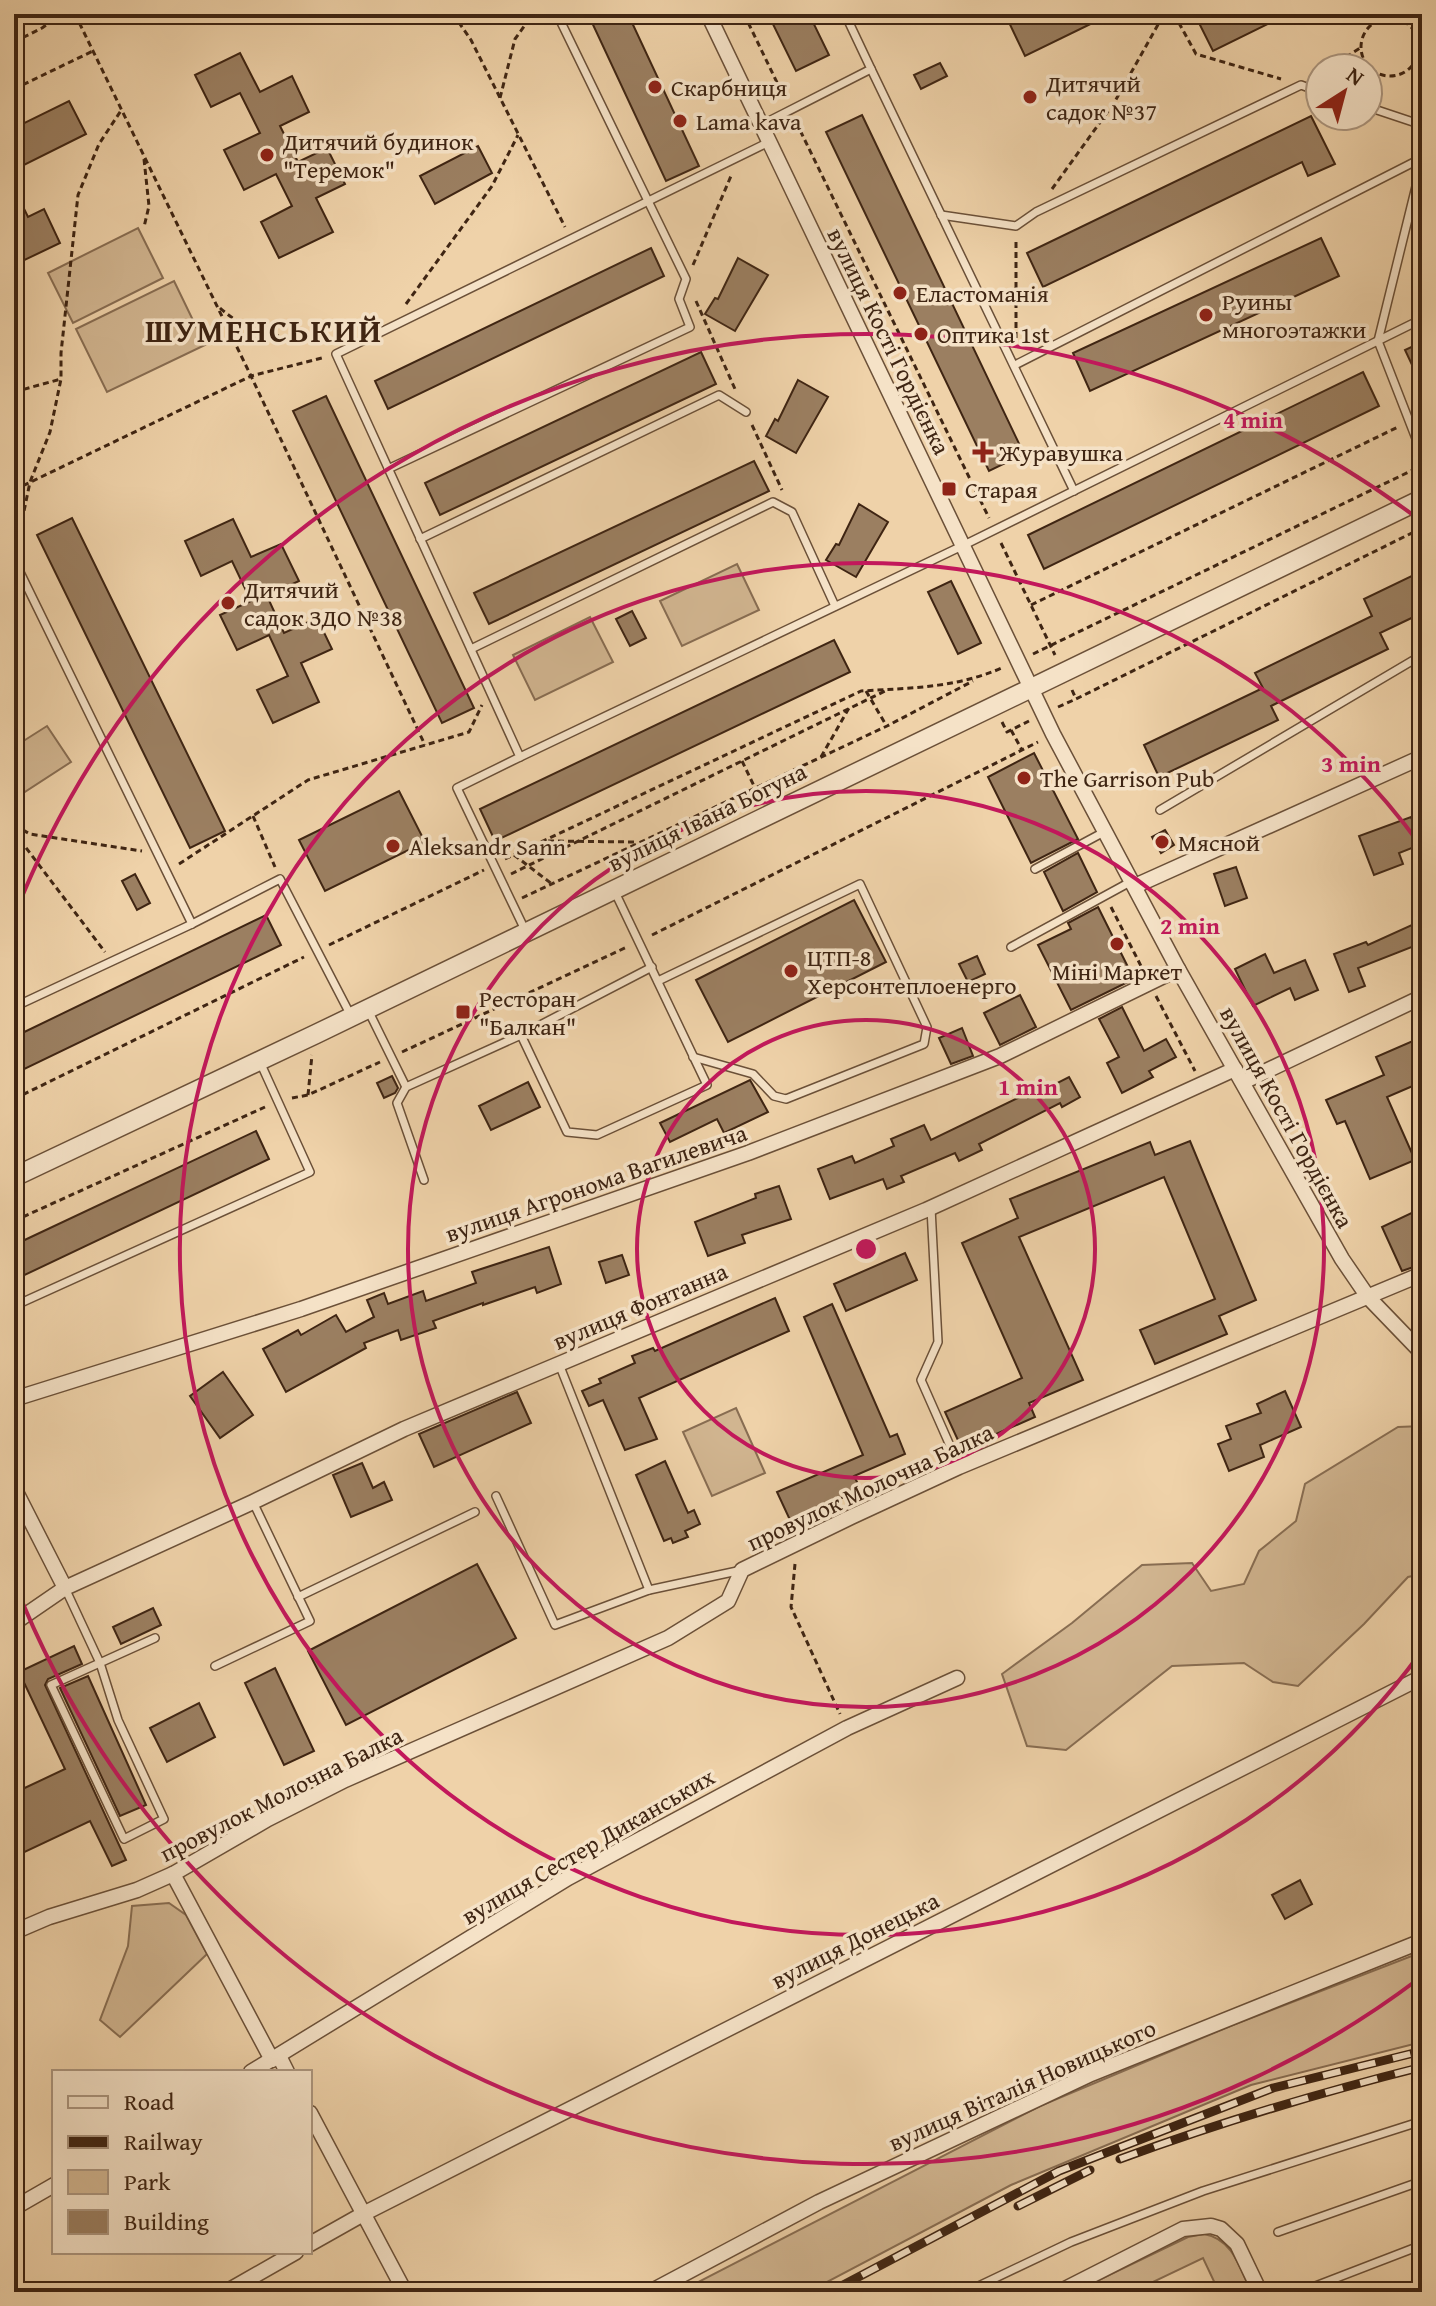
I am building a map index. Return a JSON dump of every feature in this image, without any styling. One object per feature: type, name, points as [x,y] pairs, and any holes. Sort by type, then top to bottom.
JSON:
[{"type":"street","name":"вулиця Кості Гордієнка","points":[[708,14],[1030,688],[1178,969],[1342,1259],[1368,1297],[1422,1353]]},
{"type":"street","name":"вулиця Івана Богуна","points":[[14,1177],[1422,499]]},
{"type":"street","points":[[1134,884],[1422,757]]},
{"type":"street","name":"вулиця Агронома Вагилевича","points":[[14,1399],[301,1309],[748,1153],[1000,1056],[1178,969]]},
{"type":"street","name":"вулиця Фонтанна","points":[[14,1623],[65,1588],[404,1429],[931,1208],[1422,997]]},
{"type":"street","name":"провулок Молочна Балка","points":[[14,1932],[49,1917],[137,1890],[173,1874],[268,1819],[345,1780],[668,1638],[728,1601],[742,1570],[959,1467],[1422,1274]]},
{"type":"street","points":[[14,1488],[65,1588]]},
{"type":"street","name":"вулиця Донецька","points":[[312,2243],[365,2213],[1422,1677]]},
{"type":"street","name":"вулиця Сестер Диканських","points":[[254,2070],[568,1878],[847,1728],[957,1678]]},
{"type":"street","points":[[173,1874],[275,2058],[285,2070]]},
{"type":"street","name":"вулиця Віталія Новицького","points":[[650,2292],[819,2202],[1091,2074],[1422,1941]]},
{"type":"street","points":[[312,2117],[405,2292]]},
{"type":"street","points":[[14,2208],[52,2186]]},
{"type":"street","points":[[1059,2292],[1183,2229],[1198,2226],[1211,2226],[1229,2235],[1237,2244],[1260,2292]]},
{"type":"street","points":[[226,2292],[292,2254]]},
{"type":"lane","points":[[388,469],[690,327],[679,299],[686,279],[557,14]]},
{"type":"lane","points":[[845,14],[1074,491]]},
{"type":"lane","points":[[761,125],[871,69]]},
{"type":"lane","points":[[941,215],[1016,226],[1036,212],[1304,86]]},
{"type":"lane","points":[[1384,112],[1422,125]]},
{"type":"lane","points":[[520,757],[336,354],[769,142]]},
{"type":"lane","points":[[1015,365],[1422,160]]},
{"type":"lane","points":[[1422,160],[1378,341],[1422,454]]},
{"type":"lane","points":[[526,931],[457,788],[995,530],[1422,319]]},
{"type":"lane","points":[[420,539],[719,395],[746,412]]},
{"type":"lane","points":[[471,649],[773,502],[792,512],[835,606]]},
{"type":"lane","points":[[14,559],[192,924]]},
{"type":"lane","points":[[1160,810],[1422,655]]},
{"type":"lane","points":[[1035,869],[1106,831]]},
{"type":"lane","points":[[14,1007],[280,879],[317,951],[392,1056],[406,1087]]},
{"type":"lane","points":[[658,981],[860,884],[927,1027],[924,1044],[786,1099],[774,1096],[753,1074],[693,1057]]},
{"type":"lane","points":[[1011,947],[1134,884]]},
{"type":"lane","points":[[521,1035],[567,1132],[597,1135],[707,1085],[613,888]]},
{"type":"lane","points":[[424,1180],[397,1103],[406,1087],[521,1035],[652,967]]},
{"type":"lane","points":[[14,1306],[310,1172],[259,1060]]},
{"type":"lane","points":[[931,1208],[938,1342],[921,1380],[959,1467]]},
{"type":"lane","points":[[559,1364],[649,1590]]},
{"type":"lane","points":[[496,1496],[555,1625],[649,1590],[742,1570]]},
{"type":"lane","points":[[215,1666],[310,1621],[253,1502]]},
{"type":"lane","points":[[298,1597],[475,1512]]},
{"type":"lane","points":[[65,1588],[100,1663],[118,1720],[164,1819],[124,1839],[51,1685],[100,1663],[155,1638]]},
{"type":"lane","points":[[966,2292],[1071,2242],[1203,2191],[1422,2121]]},
{"type":"lane","points":[[1278,2232],[1422,2181]]},
{"type":"lane","points":[[1300,2292],[1422,2245]]},
{"type":"path","points":[[75,14],[251,376],[425,745]]},
{"type":"path","points":[[453,14],[471,40],[571,239]]},
{"type":"path","points":[[500,98],[515,39],[533,14]]},
{"type":"path","points":[[744,14],[1076,699],[1422,528]]},
{"type":"path","points":[[1036,212],[1114,103],[1164,14]]},
{"type":"path","points":[[1174,14],[1196,54],[1301,85]]},
{"type":"path","points":[[14,42],[59,16]]},
{"type":"path","points":[[1354,52],[1360,48],[1366,29],[1382,18],[1401,19],[1416,32],[1419,41],[1417,60],[1403,74],[1394,76],[1375,72],[1368,66],[1360,48]]},
{"type":"path","points":[[1416,32],[1422,30]]},
{"type":"path","points":[[14,89],[93,51]]},
{"type":"path","points":[[14,559],[30,482],[50,432],[61,379],[78,195],[99,144],[122,109]]},
{"type":"path","points":[[388,329],[492,186],[518,135]]},
{"type":"path","points":[[144,155],[149,206],[144,227]]},
{"type":"path","points":[[686,279],[740,157]]},
{"type":"path","points":[[1015,365],[1016,226]]},
{"type":"path","points":[[217,306],[237,323],[266,335],[352,347]]},
{"type":"path","points":[[14,490],[251,376],[336,354]]},
{"type":"path","points":[[14,392],[61,379]]},
{"type":"path","points":[[1031,605],[1409,421]]},
{"type":"path","points":[[1051,646],[1422,465]]},
{"type":"path","points":[[511,903],[887,726],[995,671]]},
{"type":"path","points":[[14,1099],[493,865],[866,691],[976,679]]},
{"type":"path","points":[[500,879],[887,690]]},
{"type":"path","points":[[167,872],[308,780],[469,732],[490,691]]},
{"type":"path","points":[[866,691],[887,726]]},
{"type":"path","points":[[821,757],[849,708]]},
{"type":"path","points":[[1011,730],[1022,750]]},
{"type":"path","points":[[14,1221],[277,1101],[308,1095],[639,942],[1053,734]]},
{"type":"path","points":[[742,761],[755,788]]},
{"type":"path","points":[[253,816],[280,879]]},
{"type":"path","points":[[14,825],[30,834],[157,854]]},
{"type":"path","points":[[14,832],[112,961]]},
{"type":"path","points":[[544,841],[641,842]]},
{"type":"path","points":[[514,855],[552,884]]},
{"type":"path","points":[[308,1095],[312,1055]]},
{"type":"path","points":[[797,1543],[791,1607],[847,1728]]},
{"type":"green space","points":[[138,228],[163,278],[73,323],[48,273]]},
{"type":"green space","points":[[174,281],[205,345],[107,392],[76,329]]},
{"type":"green space","points":[[737,564],[759,610],[682,646],[660,601]]},
{"type":"green space","points":[[590,617],[613,662],[535,700],[513,655]]},
{"type":"green space","points":[[47,726],[71,762],[17,797],[14,791],[14,747]]},
{"type":"green space","points":[[736,1408],[765,1473],[712,1496],[683,1432]]},
{"type":"green space","points":[[1422,1426],[1422,1574],[1408,1577],[1364,1624],[1298,1686],[1273,1682],[1244,1663],[1172,1666],[1066,1750],[1027,1746],[1002,1674],[1072,1623],[1142,1565],[1192,1563],[1211,1591],[1244,1584],[1259,1551],[1296,1521],[1305,1484],[1398,1427]]},
{"type":"green space","points":[[169,1903],[186,1915],[207,1954],[120,2037],[100,2020],[128,1946],[132,1906]]},
{"type":"green space","points":[[1422,1952],[1422,2042],[1251,2085],[1011,2185],[808,2292],[679,2292],[1040,2106],[1233,2025]]},
{"type":"green space","points":[[1204,2234],[1229,2248],[1251,2292],[1219,2292],[1203,2258],[1132,2292],[1074,2292],[1188,2237]]},
{"type":"building","points":[[588,14],[628,14],[699,166],[666,181]]},
{"type":"building","points":[[768,14],[809,14],[829,55],[796,71]]},
{"type":"building","points":[[1005,14],[1111,14],[1025,56]]},
{"type":"building","points":[[1218,14],[1288,14],[1213,51],[1199,23]]},
{"type":"building","points":[[240,53],[260,92],[292,76],[309,112],[280,126],[298,162],[327,148],[345,184],[316,198],[333,232],[279,258],[261,222],[292,206],[276,174],[244,190],[224,150],[260,133],[240,93],[211,107],[195,75]]},
{"type":"building","points":[[940,63],[947,76],[921,89],[914,75]]},
{"type":"building","points":[[69,101],[86,134],[14,170],[14,128]]},
{"type":"building","points":[[862,115],[1024,454],[989,471],[826,132]]},
{"type":"building","points":[[1304,119],[1304,132],[1319,132],[1335,164],[1308,176],[1302,162],[1043,287],[1027,253]]},
{"type":"building","points":[[478,146],[492,173],[435,204],[420,176]]},
{"type":"building","points":[[14,188],[28,217],[44,209],[60,243],[14,265]]},
{"type":"building","name":"Руины многоэтажки","points":[[1321,238],[1339,276],[1090,391],[1073,353]]},
{"type":"building","points":[[651,248],[664,276],[388,409],[375,381]]},
{"type":"building","points":[[738,258],[768,275],[735,331],[705,314],[715,298],[718,299]]},
{"type":"building","points":[[1422,342],[1422,386],[1405,350]]},
{"type":"building","points":[[701,352],[716,384],[440,515],[425,483]]},
{"type":"building","points":[[1363,372],[1379,406],[1044,569],[1028,535]]},
{"type":"building","points":[[798,380],[828,397],[796,453],[766,436],[775,419],[778,421]]},
{"type":"building","points":[[326,396],[474,708],[442,723],[293,411]]},
{"type":"building","points":[[754,461],[769,491],[489,624],[474,593]]},
{"type":"building","points":[[859,504],[888,522],[856,577],[826,560],[836,544],[839,545]]},
{"type":"building","points":[[72,518],[225,831],[190,848],[37,535]]},
{"type":"building","points":[[233,519],[251,557],[281,544],[299,581],[267,596],[284,633],[317,618],[332,649],[301,663],[319,702],[273,723],[257,690],[288,676],[269,635],[237,650],[220,615],[251,601],[232,561],[201,576],[185,541]]},
{"type":"building","points":[[1422,571],[1422,613],[1380,633],[1388,649],[1271,706],[1278,720],[1159,777],[1144,745],[1263,688],[1255,673],[1372,616],[1364,599]]},
{"type":"building","points":[[951,581],[981,643],[958,654],[928,592]]},
{"type":"building","points":[[632,611],[646,638],[630,646],[616,619]]},
{"type":"building","points":[[834,640],[850,672],[495,841],[480,809]]},
{"type":"building","points":[[1034,753],[1078,839],[1031,863],[988,777]]},
{"type":"building","points":[[399,791],[425,842],[325,891],[299,840]]},
{"type":"building","points":[[1411,817],[1422,844],[1399,853],[1403,864],[1374,875],[1359,836]]},
{"type":"building","points":[[1165,830],[1174,845],[1161,853],[1152,837]]},
{"type":"building","points":[[1078,853],[1097,892],[1063,911],[1044,872]]},
{"type":"building","points":[[1236,867],[1247,898],[1225,906],[1214,874]]},
{"type":"building","points":[[135,874],[150,903],[137,910],[122,881]]},
{"type":"building","name":"ЦТП-8 Херсонтеплоенерго","points":[[854,900],[886,962],[728,1042],[696,980]]},
{"type":"building","points":[[1098,907],[1134,979],[1071,1010],[1038,945],[1071,929],[1068,923]]},
{"type":"building","points":[[266,915],[281,945],[14,1074],[14,1037]]},
{"type":"building","points":[[1414,924],[1422,943],[1358,968],[1365,986],[1349,992],[1334,954],[1366,942],[1368,945]]},
{"type":"building","points":[[1265,954],[1274,973],[1305,960],[1318,990],[1295,1000],[1290,988],[1253,1006],[1235,969]]},
{"type":"building","points":[[977,956],[985,974],[968,982],[959,964]]},
{"type":"building","points":[[1020,995],[1036,1027],[1000,1045],[984,1013]]},
{"type":"building","points":[[1122,1007],[1144,1051],[1166,1039],[1176,1057],[1149,1071],[1153,1077],[1122,1093],[1107,1063],[1119,1057],[1099,1019]]},
{"type":"building","points":[[962,1028],[973,1056],[951,1064],[939,1038]]},
{"type":"building","points":[[1422,1037],[1422,1082],[1387,1097],[1415,1160],[1370,1179],[1345,1121],[1337,1124],[1326,1100],[1384,1075],[1376,1057]]},
{"type":"building","points":[[392,1076],[398,1088],[384,1098],[377,1083]]},
{"type":"building","points":[[1069,1077],[1080,1097],[1062,1107],[1060,1103],[979,1144],[982,1150],[959,1161],[955,1153],[901,1176],[904,1182],[887,1189],[883,1179],[830,1199],[818,1169],[852,1156],[855,1163],[894,1146],[891,1139],[924,1125],[931,1140]]},
{"type":"building","points":[[750,1080],[768,1112],[724,1133],[717,1119],[670,1142],[660,1123]]},
{"type":"building","points":[[528,1082],[540,1107],[491,1130],[479,1106]]},
{"type":"building","points":[[256,1131],[269,1159],[14,1280],[14,1245]]},
{"type":"building","points":[[1190,1141],[1256,1300],[1219,1316],[1227,1334],[1155,1364],[1140,1330],[1215,1299],[1164,1177],[1019,1237],[1083,1380],[1029,1403],[1035,1417],[962,1449],[945,1412],[1022,1378],[962,1243],[1018,1218],[1010,1199],[1150,1142],[1155,1155]]},
{"type":"building","points":[[779,1186],[791,1219],[742,1235],[745,1243],[708,1256],[695,1222]]},
{"type":"building","points":[[1422,1208],[1422,1264],[1402,1271],[1382,1227]]},
{"type":"building","points":[[549,1247],[561,1284],[537,1293],[535,1287],[483,1303],[433,1321],[436,1328],[401,1340],[398,1330],[364,1343],[366,1348],[286,1392],[263,1349],[298,1330],[301,1335],[336,1315],[346,1332],[374,1317],[367,1300],[384,1293],[388,1304],[423,1291],[426,1301],[476,1283],[472,1272]]},
{"type":"building","points":[[905,1253],[917,1280],[846,1311],[834,1284]]},
{"type":"building","points":[[622,1255],[629,1275],[606,1283],[599,1262]]},
{"type":"building","points":[[775,1298],[789,1331],[639,1398],[657,1439],[625,1450],[603,1400],[589,1406],[582,1391],[601,1383],[599,1379],[635,1363],[632,1356],[653,1348],[655,1351]]},
{"type":"building","points":[[832,1304],[890,1437],[897,1434],[905,1454],[854,1476],[861,1490],[790,1520],[777,1492],[863,1455],[804,1317]]},
{"type":"building","points":[[223,1372],[253,1415],[220,1438],[190,1396]]},
{"type":"building","points":[[1285,1391],[1301,1427],[1260,1445],[1264,1457],[1229,1471],[1218,1444],[1231,1439],[1226,1426],[1261,1413],[1257,1404]]},
{"type":"building","points":[[517,1392],[531,1423],[434,1467],[419,1434]]},
{"type":"building","points":[[665,1461],[688,1513],[694,1510],[700,1524],[685,1531],[688,1537],[673,1543],[671,1538],[664,1541],[636,1475]]},
{"type":"building","points":[[362,1463],[373,1488],[384,1482],[392,1500],[351,1517],[333,1475]]},
{"type":"building","points":[[477,1564],[516,1638],[346,1725],[308,1651]]},
{"type":"building","points":[[153,1608],[161,1625],[121,1644],[113,1627]]},
{"type":"building","points":[[74,1646],[82,1664],[48,1679],[45,1685],[126,1860],[112,1866],[90,1821],[14,1857],[14,1793],[65,1769],[19,1672]]},
{"type":"building","points":[[275,1668],[314,1751],[284,1765],[245,1683]]},
{"type":"building","points":[[88,1676],[146,1805],[120,1816],[60,1688]]},
{"type":"building","points":[[199,1703],[215,1737],[167,1762],[150,1728]]},
{"type":"building","points":[[1300,1880],[1312,1904],[1285,1919],[1272,1895]]},
{"type":"railway","points":[[830,2292],[1059,2171],[1273,2088],[1422,2051]]},
{"type":"railway","points":[[1120,2159],[1270,2109],[1422,2067]]},
{"type":"railway","points":[[1018,2206],[1090,2170]]},
{"type":"place","name":"Скарбниця","points":[[655,87]]},
{"type":"place","name":"Дитячий садок №37","points":[[1030,97]]},
{"type":"place","name":"Lama kava","points":[[680,121]]},
{"type":"place","name":"Дитячий будинок \"Теремок\"","points":[[267,155]]},
{"type":"place","name":"Еластоманія","points":[[900,293]]},
{"type":"place","name":"Руины многоэтажки","points":[[1206,315]]},
{"type":"place","name":"Оптика 1st","points":[[921,334]]},
{"type":"place","name":"Журавушка","points":[[983,452]]},
{"type":"place","name":"Старая","points":[[949,489]]},
{"type":"place","name":"Дитячий садок ЗДО №38","points":[[228,603]]},
{"type":"place","name":"The Garrison Pub","points":[[1024,778]]},
{"type":"place","name":"Мясной","points":[[1162,842]]},
{"type":"place","name":"Aleksandr Sann","points":[[393,846]]},
{"type":"place","name":"Міні Маркет","points":[[1117,944]]},
{"type":"place","name":"ЦТП-8 Херсонтеплоенерго","points":[[791,971]]},
{"type":"place","name":"Ресторан \"Балкан\"","points":[[463,1012]]},
{"type":"district","name":"ШУМЕНСЬКИЙ","points":[[264,330]]}]
